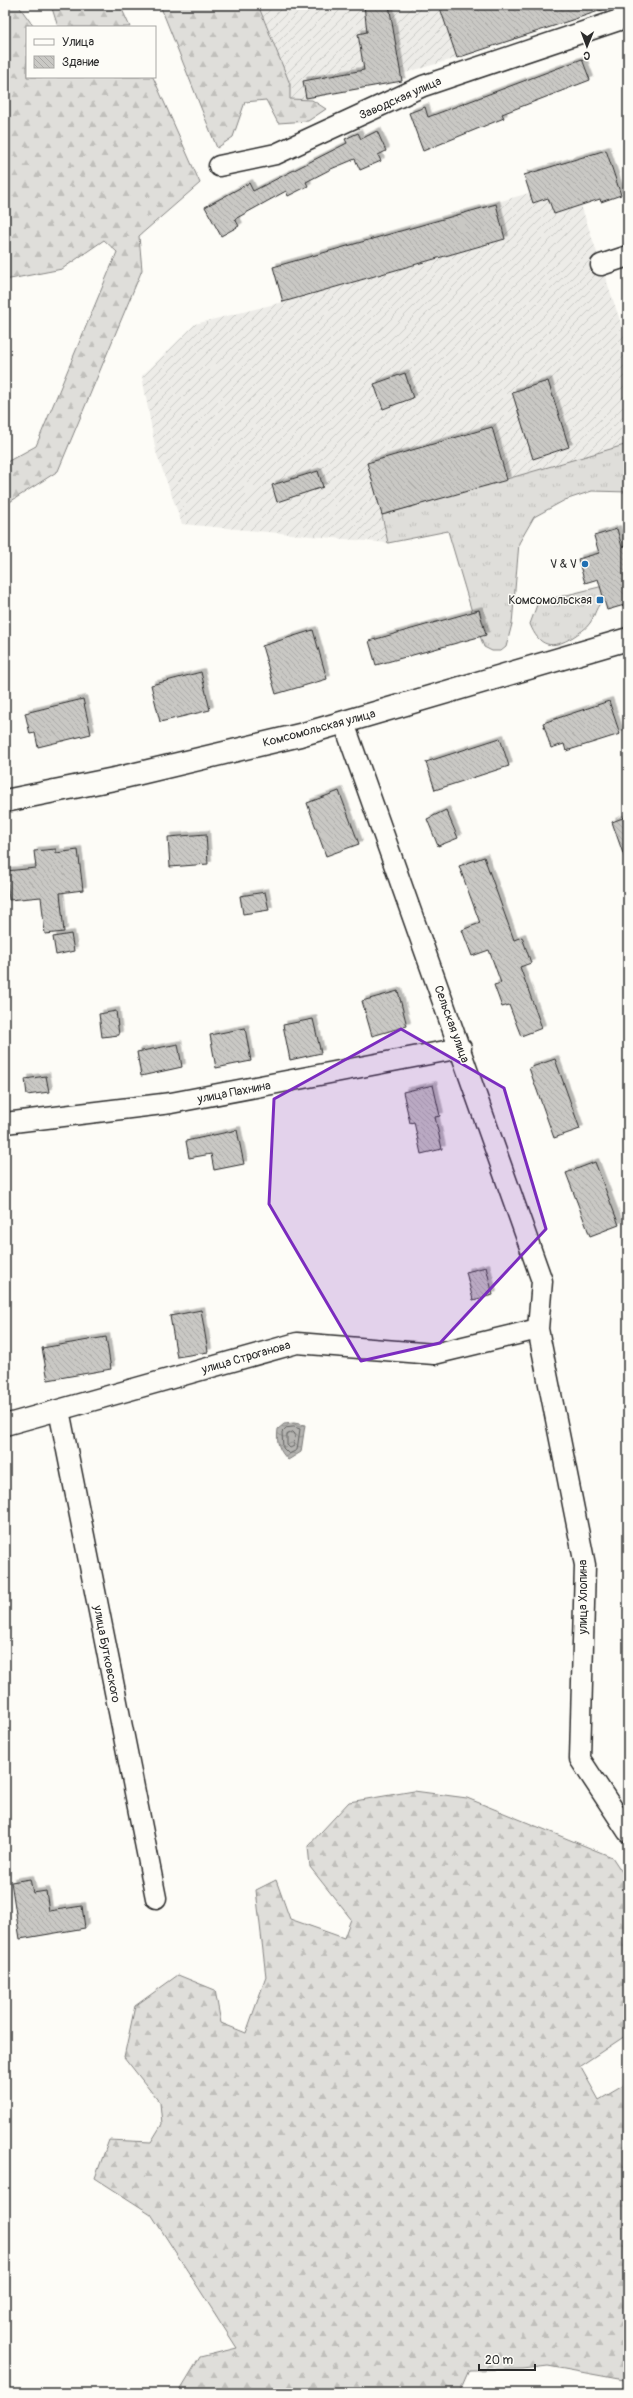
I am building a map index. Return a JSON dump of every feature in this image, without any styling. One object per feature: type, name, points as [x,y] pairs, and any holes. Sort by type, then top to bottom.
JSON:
[{"type":"main road","name":"Комсомольская улица","points":[[5,801],[119,778],[344,723],[628,641]]},
{"type":"street","name":"Заводская улица","points":[[219,166],[276,154],[423,86],[628,17]]},
{"type":"street","points":[[601,265],[628,256]]},
{"type":"street","name":"Сельская улица","points":[[344,723],[461,1048],[542,1281],[538,1329]]},
{"type":"street","name":"улица Пахнина","points":[[5,1123],[171,1103],[461,1048]]},
{"type":"street","name":"улица Строганова","points":[[5,1425],[297,1343],[434,1354],[538,1329]]},
{"type":"street","name":"улица Хлопина","points":[[538,1329],[585,1566],[580,1759],[628,1832]]},
{"type":"street","name":"улица Бутковского","points":[[59,1410],[156,1898]]},
{"type":"highlighted area","points":[[401,1029],[504,1088],[546,1229],[440,1343],[361,1361],[269,1204],[274,1099]]},
{"type":"shaded area","points":[[258,5],[616,5],[457,58],[401,74],[402,81],[302,100],[290,99],[290,84]]},
{"type":"shaded area","points":[[566,161],[628,344],[628,444],[382,515],[388,543],[182,524],[156,452],[142,376],[195,324],[283,302],[273,267],[529,193],[524,175]]},
{"type":"green space","points":[[5,5],[18,5],[33,26],[26,26],[26,78],[153,78],[200,183],[139,236],[142,270],[58,471],[5,505],[5,463],[36,446],[117,252],[104,240],[62,269],[5,280]]},
{"type":"green space","points":[[51,5],[120,5],[130,26],[58,26]]},
{"type":"green space","points":[[160,5],[258,5],[290,84],[290,99],[312,100],[326,109],[308,121],[278,123],[266,100],[245,102],[233,137],[217,148]]},
{"type":"green space","points":[[628,444],[628,492],[592,491],[565,500],[534,517],[519,543],[512,624],[506,647],[501,651],[492,651],[484,647],[480,636],[479,610],[472,612],[448,531],[388,543],[382,515]]},
{"type":"green space","points":[[628,580],[628,593],[606,599],[601,602],[592,620],[586,627],[578,634],[559,644],[553,645],[542,642],[530,624],[538,602]]},
{"type":"green space","points":[[414,1791],[467,1798],[612,1857],[628,1881],[628,2034],[580,2066],[599,2100],[628,2083],[628,2384],[624,2380],[548,2366],[523,2369],[469,2370],[459,2393],[182,2393],[180,2390],[200,2357],[237,2348],[151,2214],[95,2178],[109,2140],[151,2142],[162,2124],[160,2103],[124,2057],[135,2006],[178,1975],[215,1990],[221,2023],[246,2033],[266,1977],[256,1890],[276,1880],[290,1919],[344,1938],[351,1919],[310,1867],[308,1846],[349,1802]]},
{"type":"water","points":[[294,1423],[305,1425],[301,1452],[288,1460],[282,1453],[279,1446],[277,1438],[278,1429],[284,1424]]},
{"type":"building","points":[[364,5],[389,5],[402,81],[306,98],[303,81],[364,70],[358,34],[367,32]]},
{"type":"building","points":[[439,5],[607,5],[608,8],[457,58]]},
{"type":"building","points":[[582,59],[590,80],[502,114],[504,118],[423,151],[409,113],[425,107],[428,117]]},
{"type":"building","points":[[377,131],[386,151],[378,155],[381,161],[360,170],[355,159],[331,169],[306,182],[308,186],[288,196],[286,191],[235,219],[239,226],[221,236],[205,207],[249,183],[253,191],[347,143],[345,139],[358,133],[361,139]]},
{"type":"building","points":[[606,150],[621,195],[601,202],[600,199],[554,214],[548,198],[533,203],[524,175]]},
{"type":"building","points":[[496,204],[505,239],[283,302],[273,267]]},
{"type":"building","points":[[405,373],[413,398],[383,409],[374,384]]},
{"type":"building","points":[[548,381],[569,447],[533,459],[512,392]]},
{"type":"building","points":[[492,427],[507,480],[382,515],[367,463]]},
{"type":"building","points":[[318,471],[323,487],[277,502],[272,485]]},
{"type":"building","points":[[617,529],[622,547],[628,545],[628,604],[607,610],[598,579],[585,583],[578,559],[599,553],[594,536]]},
{"type":"building","points":[[479,610],[486,635],[376,665],[369,641]]},
{"type":"building","points":[[313,630],[327,679],[276,694],[262,646]]},
{"type":"building","points":[[201,672],[210,710],[160,722],[151,685]]},
{"type":"building","points":[[83,699],[91,734],[38,747],[35,733],[30,734],[25,713]]},
{"type":"building","points":[[609,701],[620,734],[566,751],[564,744],[551,748],[543,723]]},
{"type":"building","points":[[500,738],[509,766],[435,790],[426,762]]},
{"type":"building","points":[[339,791],[359,844],[326,856],[307,803]]},
{"type":"building","points":[[446,810],[458,838],[438,846],[427,819]]},
{"type":"building","points":[[628,816],[628,862],[626,862],[612,822]]},
{"type":"building","points":[[206,834],[208,864],[170,867],[168,837]]},
{"type":"building","points":[[56,849],[56,853],[78,850],[83,890],[60,893],[64,932],[45,934],[41,897],[9,900],[6,871],[36,868],[34,851]]},
{"type":"building","points":[[484,857],[514,940],[522,937],[531,963],[520,967],[542,1028],[521,1036],[509,1005],[502,1007],[494,985],[501,983],[489,950],[472,956],[462,930],[480,923],[459,866]]},
{"type":"building","points":[[265,892],[269,910],[243,914],[240,896]]},
{"type":"building","points":[[71,934],[74,951],[56,955],[53,937]]},
{"type":"building","points":[[398,991],[407,1026],[372,1036],[362,1001]]},
{"type":"building","points":[[116,1011],[119,1035],[102,1037],[99,1014]]},
{"type":"building","points":[[313,1019],[321,1053],[290,1060],[283,1025]]},
{"type":"building","points":[[245,1028],[251,1061],[216,1068],[210,1035]]},
{"type":"building","points":[[178,1044],[182,1067],[141,1076],[137,1052]]},
{"type":"building","points":[[555,1059],[580,1129],[554,1138],[529,1068]]},
{"type":"building","points":[[46,1076],[49,1092],[27,1095],[25,1079]]},
{"type":"building","points":[[433,1085],[440,1116],[435,1117],[442,1149],[421,1154],[414,1122],[410,1123],[403,1092]]},
{"type":"building","points":[[237,1130],[244,1164],[214,1170],[211,1154],[189,1158],[186,1141]]},
{"type":"building","points":[[595,1162],[619,1225],[590,1236],[566,1173]]},
{"type":"building","points":[[486,1267],[493,1295],[473,1300],[466,1272]]},
{"type":"building","points":[[201,1310],[208,1352],[177,1357],[170,1316]]},
{"type":"building","points":[[106,1337],[111,1369],[48,1380],[42,1348]]},
{"type":"building","points":[[30,1879],[33,1893],[46,1891],[49,1911],[82,1906],[85,1928],[20,1939],[11,1882]]},
{"type":"place","name":"V & V","points":[[585,564]]},
{"type":"place","name":"Комсомольская","points":[[600,600]]}]
